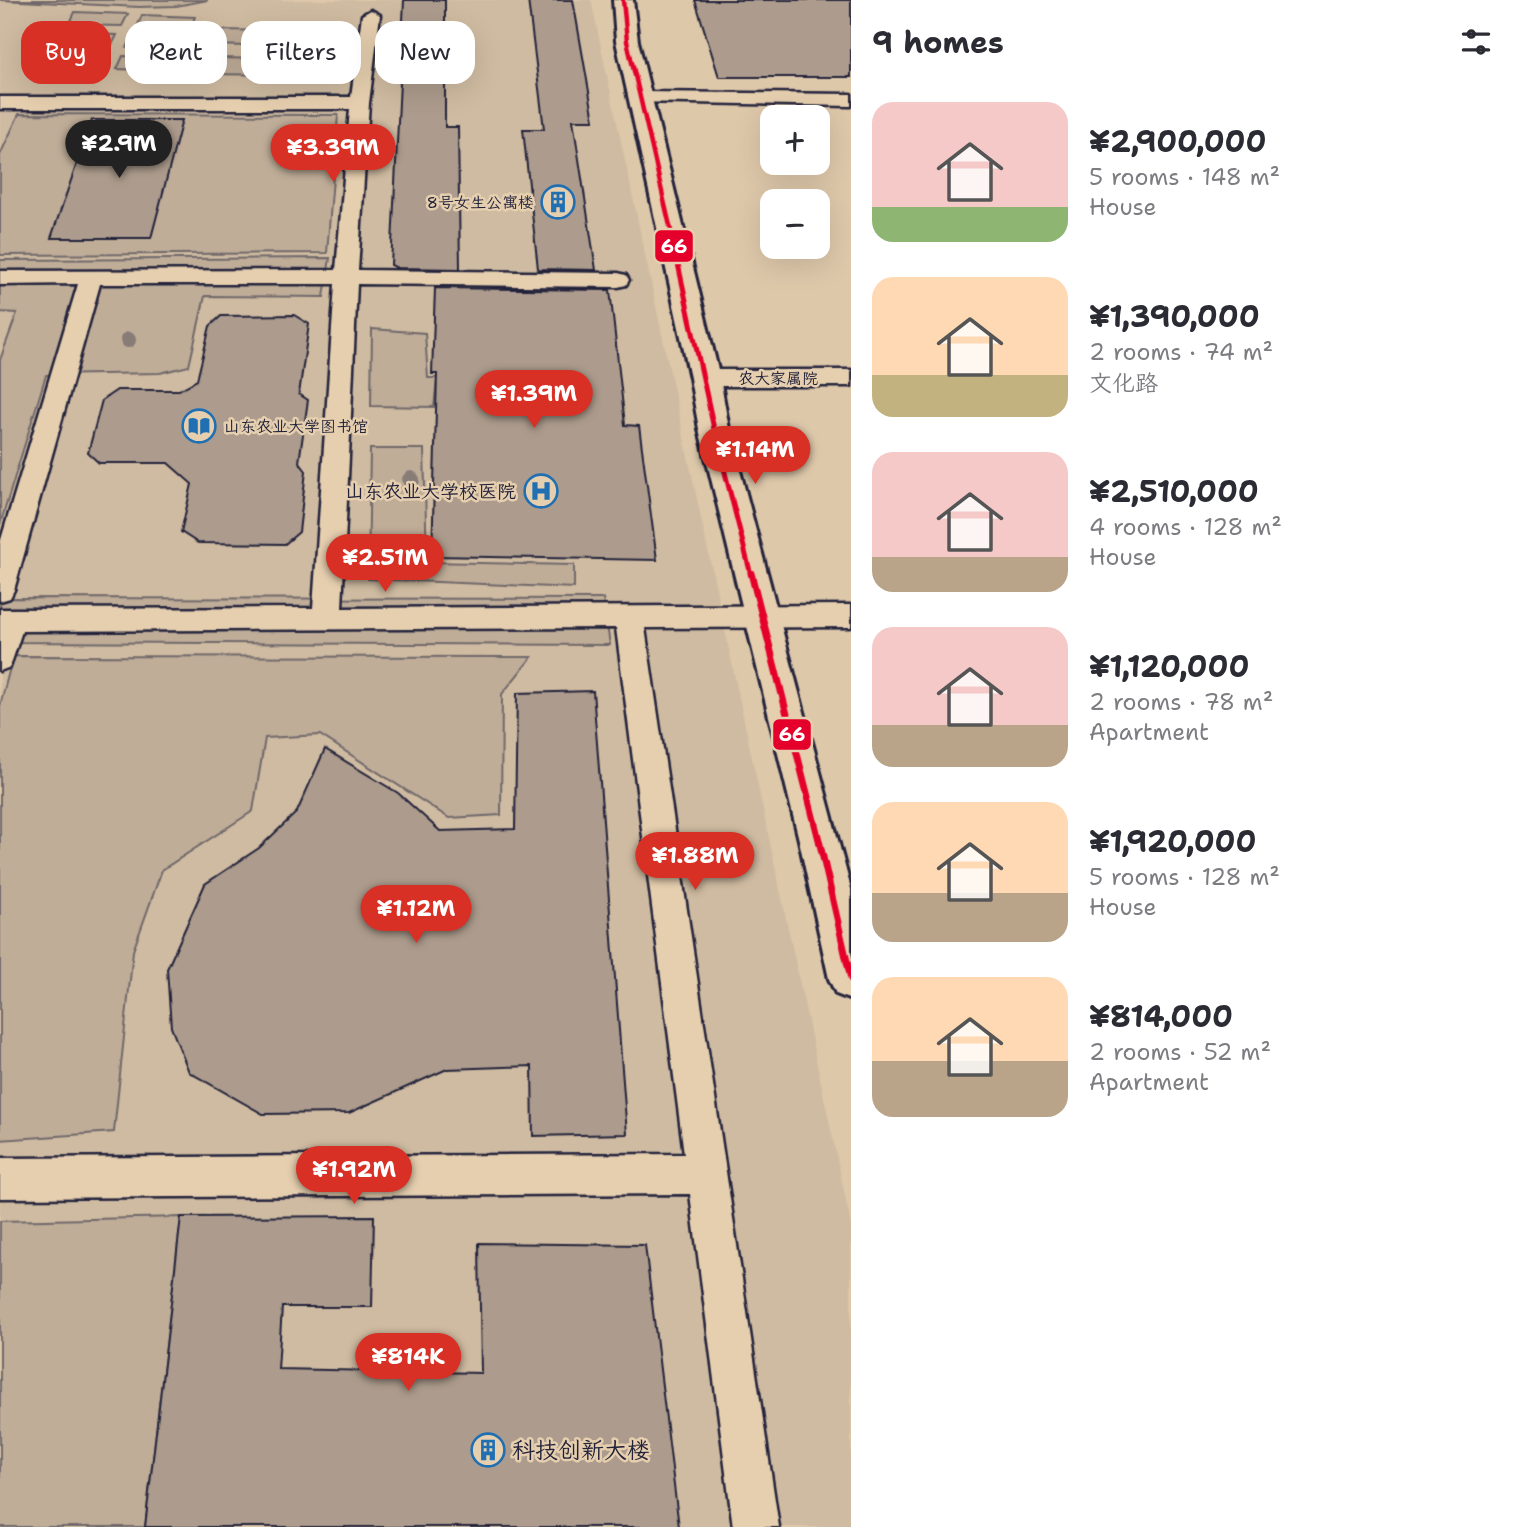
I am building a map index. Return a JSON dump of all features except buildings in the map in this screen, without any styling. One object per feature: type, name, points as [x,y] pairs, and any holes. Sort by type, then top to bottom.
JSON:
[{"type":"street","points":[[622,0],[627,41],[705,378],[714,429],[759,615],[819,840],[851,979]]},
{"type":"street","points":[[327,619],[346,277],[360,103],[371,15]]},
{"type":"street","points":[[640,98],[851,100]]},
{"type":"street","points":[[0,103],[360,103]]},
{"type":"street","points":[[0,278],[346,277],[618,280]]},
{"type":"street","points":[[0,590],[92,278]]},
{"type":"street","name":"农大家属院","points":[[705,378],[851,378]]},
{"type":"street","points":[[0,659],[6,620],[851,616]]},
{"type":"street","points":[[629,617],[756,1527]]},
{"type":"street","points":[[0,1178],[707,1174]]},
{"type":"shaded area","points":[[0,0],[591,0],[851,1224],[851,1527],[0,1527]]},
{"type":"shaded area","points":[[0,0],[208,0],[176,6],[139,7]]},
{"type":"shaded area","points":[[75,12],[128,14],[122,26],[111,26],[111,21],[71,21]]},
{"type":"shaded area","points":[[142,15],[195,17],[193,21],[140,21]]},
{"type":"shaded area","points":[[227,30],[241,30],[241,46],[227,45]]},
{"type":"shaded area","points":[[111,35],[117,35],[111,47]]},
{"type":"shaded area","points":[[123,56],[125,56],[125,69],[117,69]]},
{"type":"shaded area","points":[[227,58],[241,58],[241,74],[227,74]]},
{"type":"shaded area","points":[[19,114],[338,115],[327,253],[0,255],[0,155]]},
{"type":"shaded area","points":[[330,258],[324,297],[205,296],[189,366],[160,373],[46,375],[0,525],[0,360],[17,313],[0,312],[0,260]]},
{"type":"shaded area","points":[[372,329],[425,333],[428,378],[437,378],[434,407],[371,406]]},
{"type":"shaded area","points":[[370,449],[424,449],[427,562],[574,565],[574,588],[368,579]]},
{"type":"shaded area","points":[[0,598],[603,599],[610,645],[0,642]]},
{"type":"shaded area","points":[[13,656],[532,657],[502,694],[501,815],[449,818],[320,735],[265,738],[253,811],[162,870],[133,951],[114,1132],[0,1140],[0,706]]},
{"type":"shaded area","points":[[181,1217],[145,1527],[0,1527],[0,1221]]},
{"type":"transit line","name":"66","points":[[623,0],[627,41],[705,378],[714,429],[819,840],[851,979]]},
{"type":"place","name":"8号女生公寓楼","points":[[558,202]]},
{"type":"place","name":"山东农业大学图书馆","points":[[199,426]]},
{"type":"place","name":"山东农业大学校医院","points":[[541,491]]},
{"type":"place","name":"科技创新大楼","points":[[488,1450]]}]
